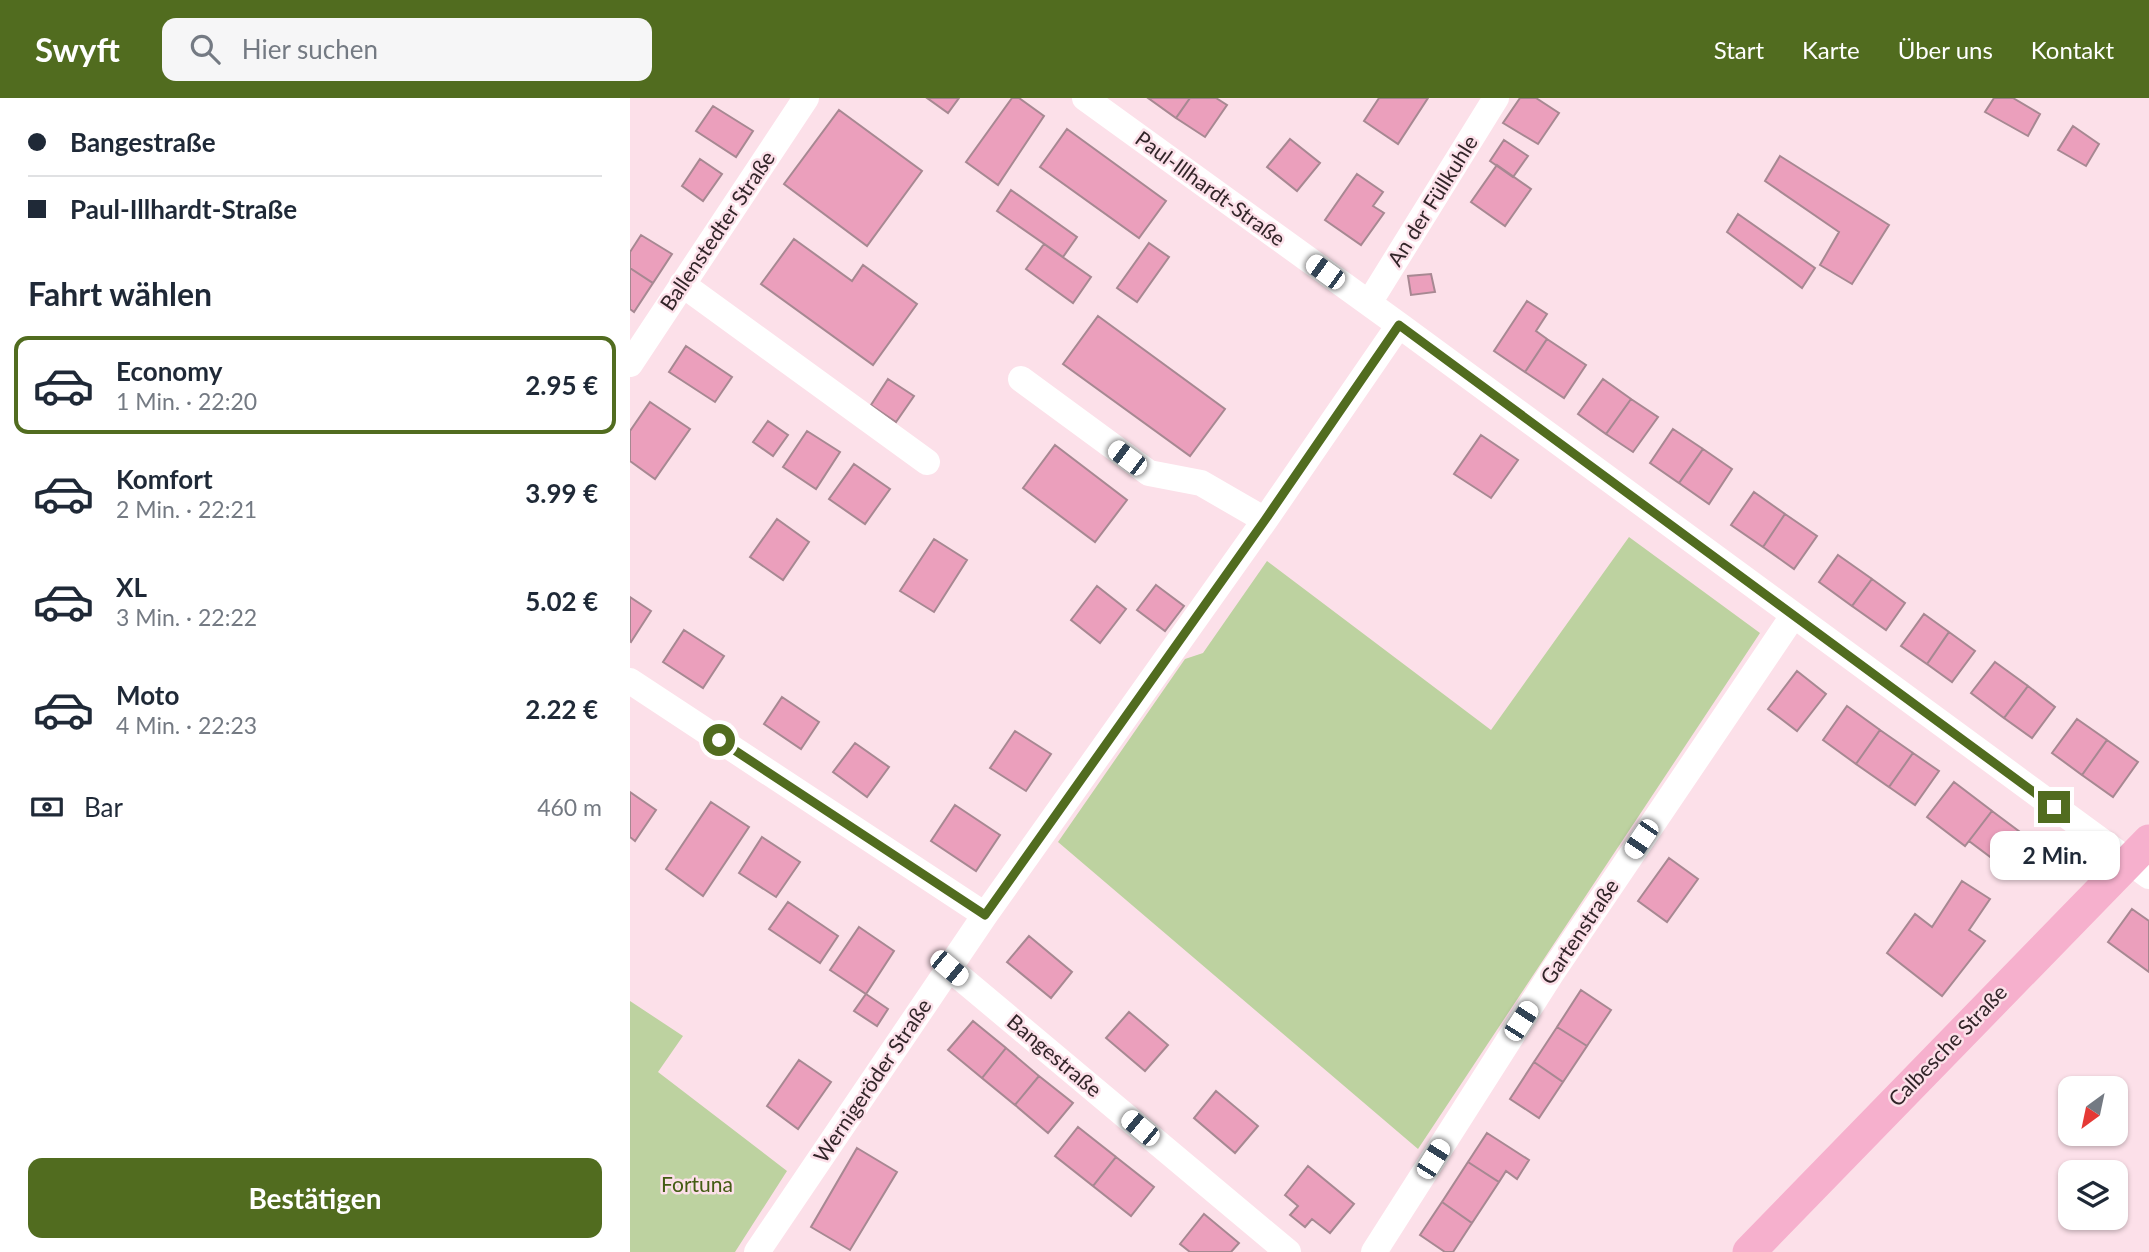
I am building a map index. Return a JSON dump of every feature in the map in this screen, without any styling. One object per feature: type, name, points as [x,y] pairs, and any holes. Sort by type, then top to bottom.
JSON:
[{"type":"main road","name":"Calbesche Straße","points":[[1749,1252],[2142,859]]},
{"type":"street","name":"Ballenstedter Straße","points":[[630,364],[806,98]]},
{"type":"street","name":"Paul-Illhardt-Straße","points":[[1085,98],[1369,303],[1793,616],[2142,859]]},
{"type":"street","name":"An der Füllkuhle","points":[[1369,303],[1496,98]]},
{"type":"street","points":[[682,284],[927,463]]},
{"type":"street","name":"Wernigeröder Straße","points":[[757,1252],[985,915],[1265,520],[1399,325]]},
{"type":"street","points":[[1021,379],[1149,473],[1201,483],[1265,520]]},
{"type":"street","name":"Gartenstraße","points":[[1374,1252],[1551,974],[1793,616]]},
{"type":"street","points":[[630,681],[985,915]]},
{"type":"street","name":"Bangestraße","points":[[949,968],[1288,1252]]},
{"type":"green space","points":[[1629,537],[1760,633],[1418,1149],[1058,842],[1185,659],[1203,653],[1267,561],[1491,730]]},
{"type":"green space","name":"Fortuna","points":[[630,1001],[683,1036],[658,1072],[787,1171],[735,1252],[630,1252]]},
{"type":"building","points":[[927,98],[959,98],[948,113]]},
{"type":"building","points":[[1012,98],[1019,98],[1044,116],[998,185],[966,162]]},
{"type":"building","points":[[1148,98],[1190,98],[1176,118]]},
{"type":"building","points":[[1190,98],[1216,98],[1227,105],[1205,137],[1176,118]]},
{"type":"building","points":[[1379,98],[1428,98],[1398,144],[1364,121]]},
{"type":"building","points":[[1520,98],[1536,98],[1559,113],[1538,144],[1503,123]]},
{"type":"building","points":[[1994,98],[2013,98],[2040,114],[2028,136],[1985,112]]},
{"type":"building","points":[[713,106],[753,131],[736,157],[696,131]]},
{"type":"building","points":[[839,110],[922,171],[867,246],[784,184]]},
{"type":"building","points":[[2073,126],[2099,144],[2086,166],[2058,150]]},
{"type":"building","points":[[1067,129],[1166,201],[1139,238],[1040,167]]},
{"type":"building","points":[[1290,139],[1320,163],[1297,191],[1267,167]]},
{"type":"building","points":[[1504,140],[1528,156],[1513,177],[1490,161]]},
{"type":"building","points":[[1780,156],[1889,225],[1852,284],[1820,265],[1839,232],[1765,181]]},
{"type":"building","points":[[700,159],[722,174],[703,201],[682,186]]},
{"type":"building","points":[[1497,165],[1531,189],[1505,226],[1471,202]]},
{"type":"building","points":[[1357,174],[1383,192],[1373,206],[1384,213],[1361,245],[1325,220]]},
{"type":"building","points":[[1011,190],[1077,237],[1063,257],[997,211]]},
{"type":"building","points":[[1738,214],[1815,268],[1802,288],[1727,232]]},
{"type":"building","points":[[641,235],[672,254],[653,283],[630,268],[630,252]]},
{"type":"building","points":[[794,239],[852,281],[863,265],[917,304],[873,365],[761,284]]},
{"type":"building","points":[[1149,243],[1169,257],[1137,302],[1117,288]]},
{"type":"building","points":[[1044,244],[1091,277],[1073,303],[1026,269]]},
{"type":"building","points":[[630,268],[653,283],[634,312],[630,309]]},
{"type":"building","points":[[1431,274],[1435,292],[1411,295],[1408,276]]},
{"type":"building","points":[[1527,301],[1547,314],[1536,331],[1547,339],[1525,372],[1494,351]]},
{"type":"building","points":[[1098,316],[1225,409],[1190,456],[1063,364]]},
{"type":"building","points":[[1547,339],[1586,365],[1564,398],[1525,372]]},
{"type":"building","points":[[686,346],[732,377],[715,402],[669,372]]},
{"type":"building","points":[[888,379],[914,396],[896,422],[871,405]]},
{"type":"building","points":[[1603,379],[1631,399],[1606,434],[1578,414]]},
{"type":"building","points":[[1631,399],[1658,417],[1633,452],[1606,434]]},
{"type":"building","points":[[650,402],[690,429],[655,479],[630,461],[630,431]]},
{"type":"building","points":[[768,421],[788,435],[773,456],[753,442]]},
{"type":"building","points":[[1673,429],[1703,449],[1679,483],[1650,463]]},
{"type":"building","points":[[807,431],[840,452],[816,489],[783,467]]},
{"type":"building","points":[[1481,435],[1518,460],[1491,498],[1454,474]]},
{"type":"building","points":[[1055,445],[1127,500],[1095,542],[1023,488]]},
{"type":"building","points":[[1703,449],[1732,469],[1709,504],[1679,483]]},
{"type":"building","points":[[854,464],[890,489],[865,524],[829,499]]},
{"type":"building","points":[[1754,492],[1785,514],[1763,547],[1731,525]]},
{"type":"building","points":[[1785,514],[1817,536],[1794,569],[1763,547]]},
{"type":"building","points":[[777,519],[809,542],[783,580],[750,557]]},
{"type":"building","points":[[934,539],[967,560],[934,612],[900,591]]},
{"type":"building","points":[[1838,555],[1872,579],[1852,606],[1819,582]]},
{"type":"building","points":[[1872,579],[1905,603],[1886,630],[1852,606]]},
{"type":"building","points":[[1156,585],[1184,606],[1165,631],[1137,610]]},
{"type":"building","points":[[1097,586],[1126,609],[1100,643],[1071,620]]},
{"type":"building","points":[[630,597],[651,611],[631,642],[630,641]]},
{"type":"building","points":[[1924,614],[1949,632],[1927,664],[1901,646]]},
{"type":"building","points":[[684,630],[724,656],[703,688],[663,662]]},
{"type":"building","points":[[1949,632],[1975,651],[1952,682],[1927,664]]},
{"type":"building","points":[[1995,662],[2028,686],[2004,718],[1971,693]]},
{"type":"building","points":[[1797,671],[1826,694],[1797,731],[1768,709]]},
{"type":"building","points":[[2028,686],[2055,707],[2032,738],[2004,718]]},
{"type":"building","points":[[782,697],[819,722],[801,749],[764,724]]},
{"type":"building","points":[[1847,706],[1880,730],[1856,764],[1823,740]]},
{"type":"building","points":[[2077,719],[2107,740],[2082,775],[2052,753]]},
{"type":"building","points":[[1880,730],[1913,753],[1889,787],[1856,764]]},
{"type":"building","points":[[1015,731],[1051,754],[1026,791],[990,768]]},
{"type":"building","points":[[2107,740],[2138,762],[2113,797],[2082,775]]},
{"type":"building","points":[[855,743],[889,767],[867,797],[833,772]]},
{"type":"building","points":[[1913,753],[1939,771],[1915,805],[1889,787]]},
{"type":"building","points":[[1954,782],[1992,811],[1965,846],[1927,817]]},
{"type":"building","points":[[630,792],[656,810],[635,841],[630,837]]},
{"type":"building","points":[[711,802],[749,827],[703,896],[666,869]]},
{"type":"building","points":[[955,805],[1000,835],[976,871],[931,841]]},
{"type":"building","points":[[1992,811],[2020,832],[1997,862],[1969,841]]},
{"type":"building","points":[[762,837],[800,862],[776,897],[739,873]]},
{"type":"building","points":[[1669,858],[1698,879],[1667,922],[1638,901]]},
{"type":"building","points":[[1962,881],[1990,899],[1969,930],[1985,941],[1942,996],[1887,953],[1915,914],[1932,927]]},
{"type":"building","points":[[788,902],[838,936],[820,963],[769,929]]},
{"type":"building","points":[[2132,909],[2149,921],[2149,972],[2108,942]]},
{"type":"building","points":[[859,927],[894,951],[866,994],[830,970]]},
{"type":"building","points":[[1029,936],[1072,972],[1051,998],[1007,962]]},
{"type":"building","points":[[1581,990],[1611,1010],[1587,1046],[1557,1027]]},
{"type":"building","points":[[866,994],[888,1009],[877,1026],[854,1011]]},
{"type":"building","points":[[1129,1012],[1168,1045],[1145,1071],[1106,1038]]},
{"type":"building","points":[[973,1021],[1006,1048],[982,1078],[948,1050]]},
{"type":"building","points":[[1557,1027],[1587,1046],[1563,1082],[1534,1062]]},
{"type":"building","points":[[1006,1048],[1039,1076],[1015,1105],[982,1078]]},
{"type":"building","points":[[799,1060],[831,1082],[798,1129],[767,1106]]},
{"type":"building","points":[[1534,1062],[1563,1082],[1539,1118],[1510,1099]]},
{"type":"building","points":[[1039,1076],[1073,1103],[1048,1133],[1015,1105]]},
{"type":"building","points":[[1216,1091],[1258,1126],[1235,1153],[1194,1118]]},
{"type":"building","points":[[1078,1127],[1116,1157],[1093,1186],[1055,1156]]},
{"type":"building","points":[[1487,1133],[1529,1160],[1517,1179],[1506,1171],[1499,1182],[1468,1162]]},
{"type":"building","points":[[857,1148],[897,1172],[850,1250],[811,1227]]},
{"type":"building","points":[[1116,1157],[1154,1187],[1131,1216],[1093,1186]]},
{"type":"building","points":[[1468,1162],[1499,1182],[1472,1223],[1442,1202]]},
{"type":"building","points":[[1308,1166],[1354,1204],[1330,1233],[1312,1219],[1305,1227],[1290,1215],[1298,1206],[1285,1195]]},
{"type":"building","points":[[1442,1202],[1472,1223],[1453,1252],[1445,1252],[1420,1235]]},
{"type":"building","points":[[1204,1214],[1239,1243],[1231,1252],[1190,1252],[1180,1244]]},
{"type":"route","points":[[719,740],[985,915],[1265,520],[1399,325],[2054,807]]}]
